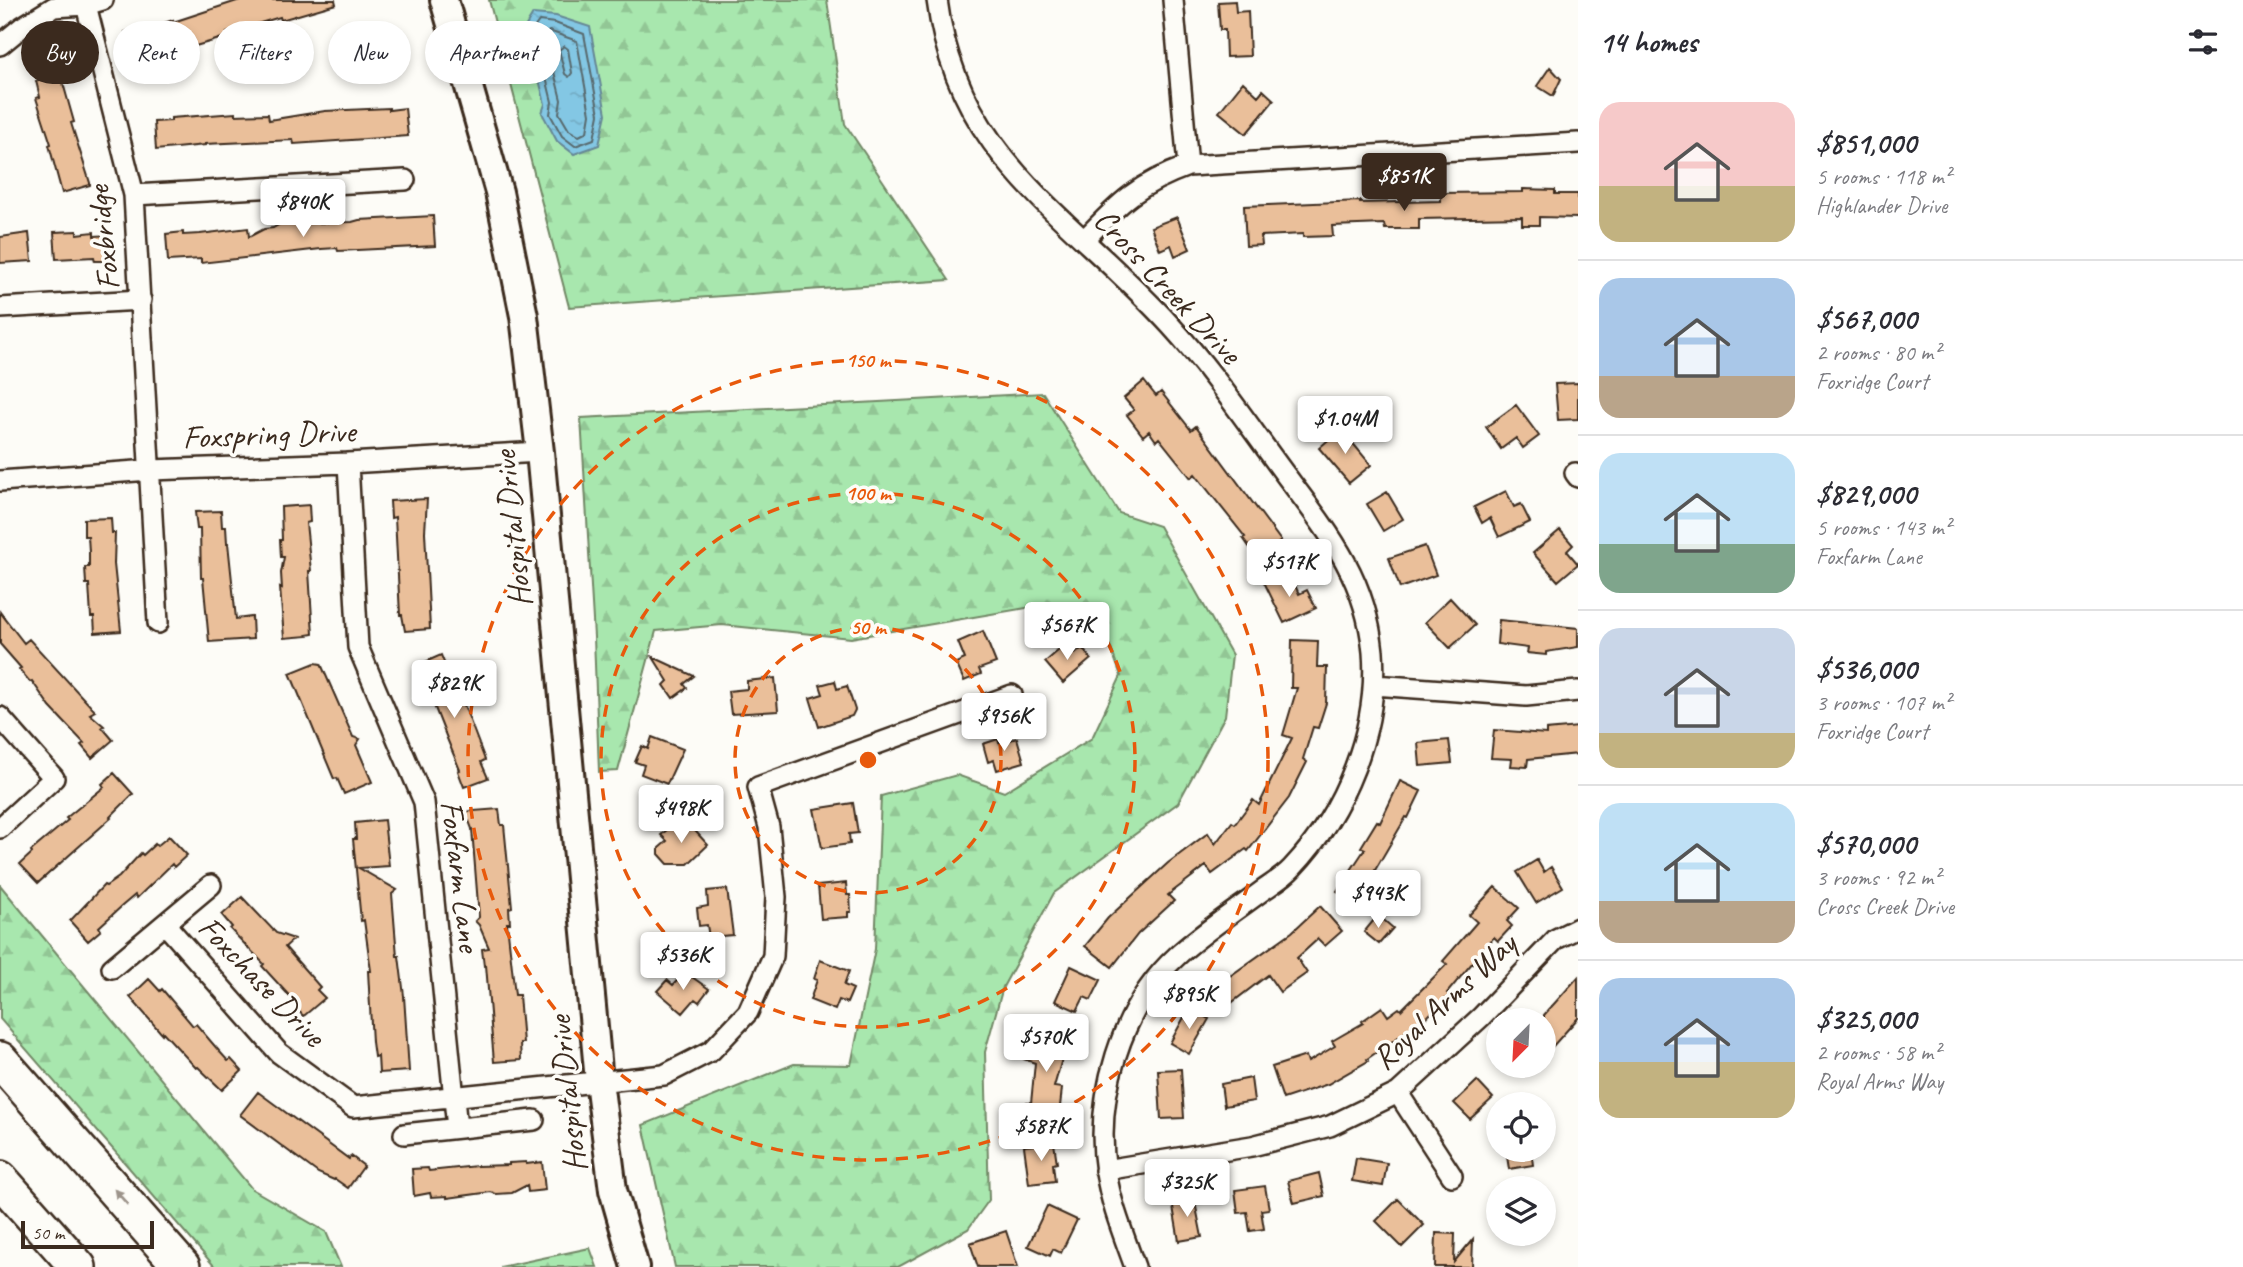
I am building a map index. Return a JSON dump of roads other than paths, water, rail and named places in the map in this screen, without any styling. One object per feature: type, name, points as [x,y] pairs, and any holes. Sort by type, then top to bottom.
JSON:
[{"type":"highway","points":[[0,1060],[182,1267]]},
{"type":"highway","points":[[0,1178],[78,1267]]},
{"type":"street","name":"Hospital Drive","points":[[444,0],[499,192],[524,316],[540,452],[599,1081],[613,1190],[635,1267]]},
{"type":"street","name":"Cross Creek Drive","points":[[937,0],[942,36],[973,116],[1001,157],[1029,189],[1171,326],[1319,520],[1345,559],[1360,590],[1373,652],[1374,685],[1369,720],[1351,775],[1335,811],[1290,870],[1177,957],[1140,1003],[1127,1027],[1108,1087],[1104,1127],[1105,1170],[1113,1204],[1135,1267]]},
{"type":"street","points":[[1173,0],[1188,166]]},
{"type":"street","points":[[0,45],[54,7],[95,2]]},
{"type":"street","name":"Foxbridge","points":[[95,2],[134,195],[158,623]]},
{"type":"street","points":[[1084,240],[1114,208],[1138,188],[1188,166],[1578,143]]},
{"type":"street","points":[[134,195],[405,180]]},
{"type":"street","points":[[0,308],[141,300]]},
{"type":"street","name":"Foxspring Drive","points":[[0,481],[150,470],[348,463],[540,452]]},
{"type":"street","name":"Foxfarm Lane","points":[[348,463],[358,647],[424,802],[457,1128]]},
{"type":"street","points":[[1374,685],[1525,696],[1578,691]]},
{"type":"street","name":"Foxchase Drive","points":[[165,925],[279,1053],[353,1107],[664,1075],[711,1051],[748,1012],[774,956],[776,897],[769,827],[758,787],[1012,695]]},
{"type":"street","points":[[0,717],[54,778],[0,828]]},
{"type":"street","name":"Foxchase Drive","points":[[112,968],[211,884]]},
{"type":"street","name":"Royal Arms Way","points":[[1105,1170],[1252,1146],[1330,1126],[1398,1093],[1481,1017],[1556,939],[1578,928]]},
{"type":"street","points":[[1398,1093],[1452,1176]]},
{"type":"street","points":[[404,1134],[534,1120]]},
{"type":"water","points":[[533,14],[556,16],[590,27],[606,114],[599,145],[574,154],[557,141],[542,113],[545,104],[540,84],[561,84],[561,21],[529,21]]}]
